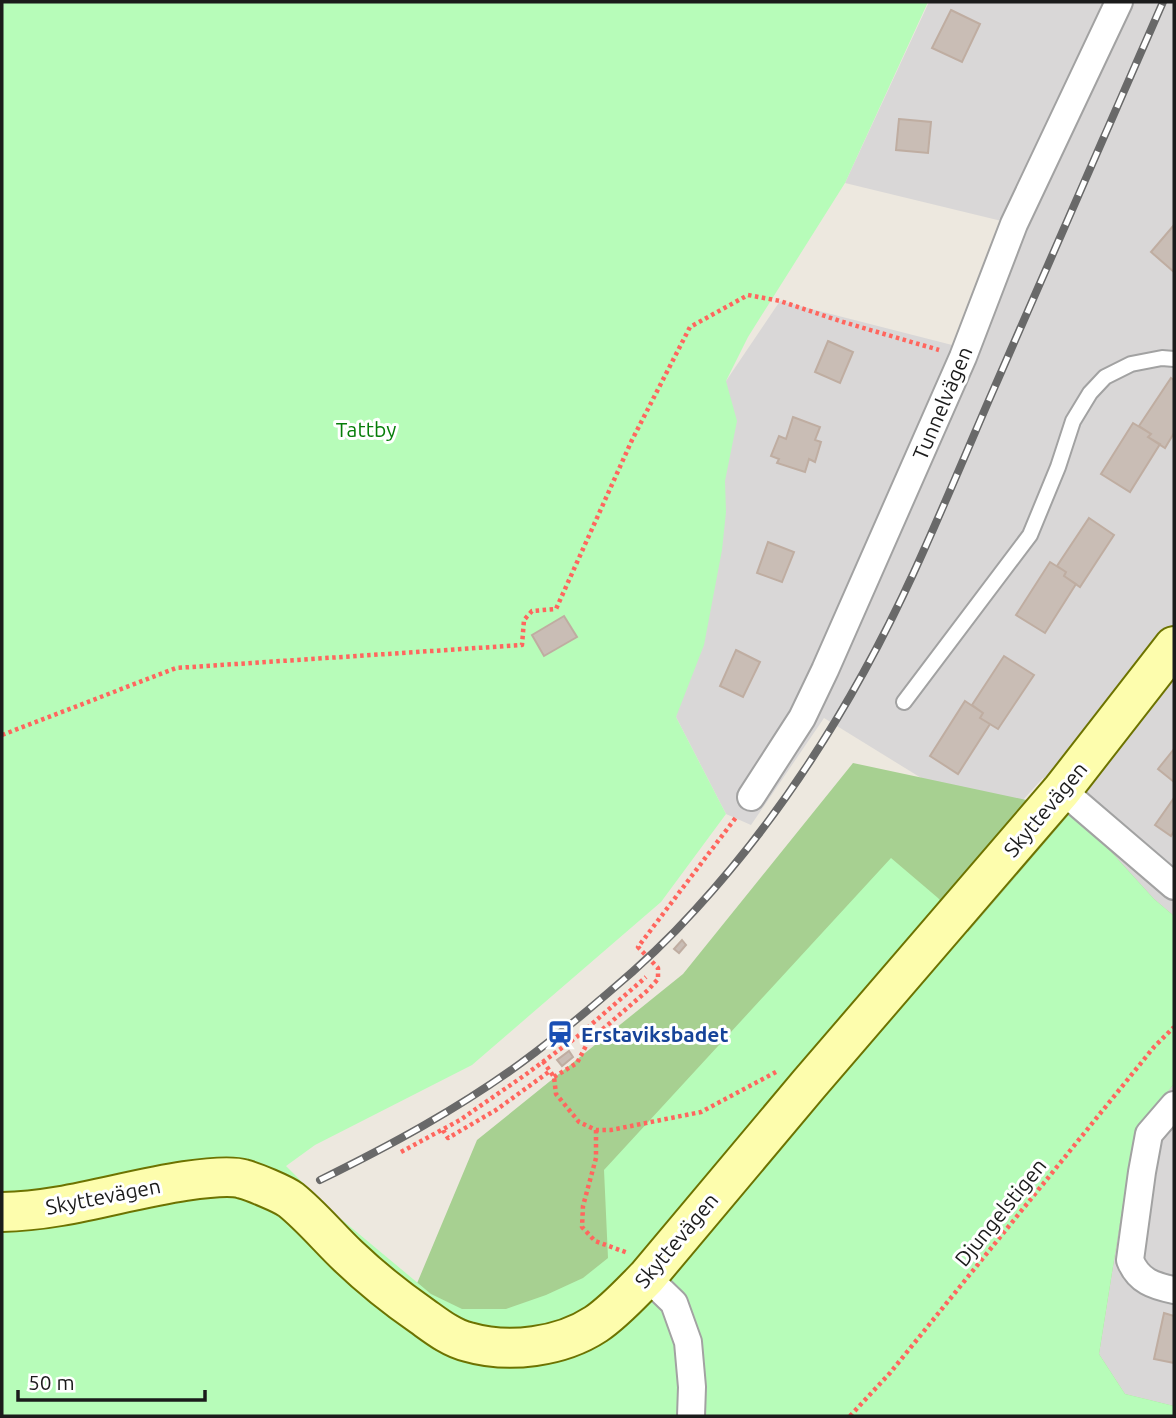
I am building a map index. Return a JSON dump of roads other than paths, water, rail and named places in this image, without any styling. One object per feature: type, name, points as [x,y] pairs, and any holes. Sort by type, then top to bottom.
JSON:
[{"type":"street","name":"Tunnelvägen","points":[[751,797],[802,718],[825,670],[963,357],[1014,224],[1119,2]]},
{"type":"street","name":"Skyttevägen","points":[[2,1212],[22,1212],[80,1202],[163,1184],[241,1178],[289,1198],[398,1300],[444,1332],[468,1342],[526,1348],[562,1340],[596,1324],[625,1299],[639,1265],[800,1094],[1062,790],[1174,646]]},
{"type":"street","points":[[1062,790],[1174,886]]},
{"type":"street","points":[[1174,1105],[1149,1134],[1130,1260],[1133,1269],[1150,1284],[1174,1290]]},
{"type":"street","points":[[639,1265],[674,1303],[688,1342],[692,1387],[691,1416]]},
{"type":"lane","points":[[904,702],[1030,536],[1073,421],[1090,393],[1105,377],[1131,363],[1162,358],[1174,359]]},
{"type":"railway","points":[[320,1180],[473,1096],[576,1020],[642,963],[685,921],[760,833],[790,792],[818,750],[869,662],[914,572],[1163,2]]},
{"type":"place","name":"Erstaviksbadet","points":[[560,1034]]},
{"type":"park label","name":"Tattby","points":[[366,429]]}]
